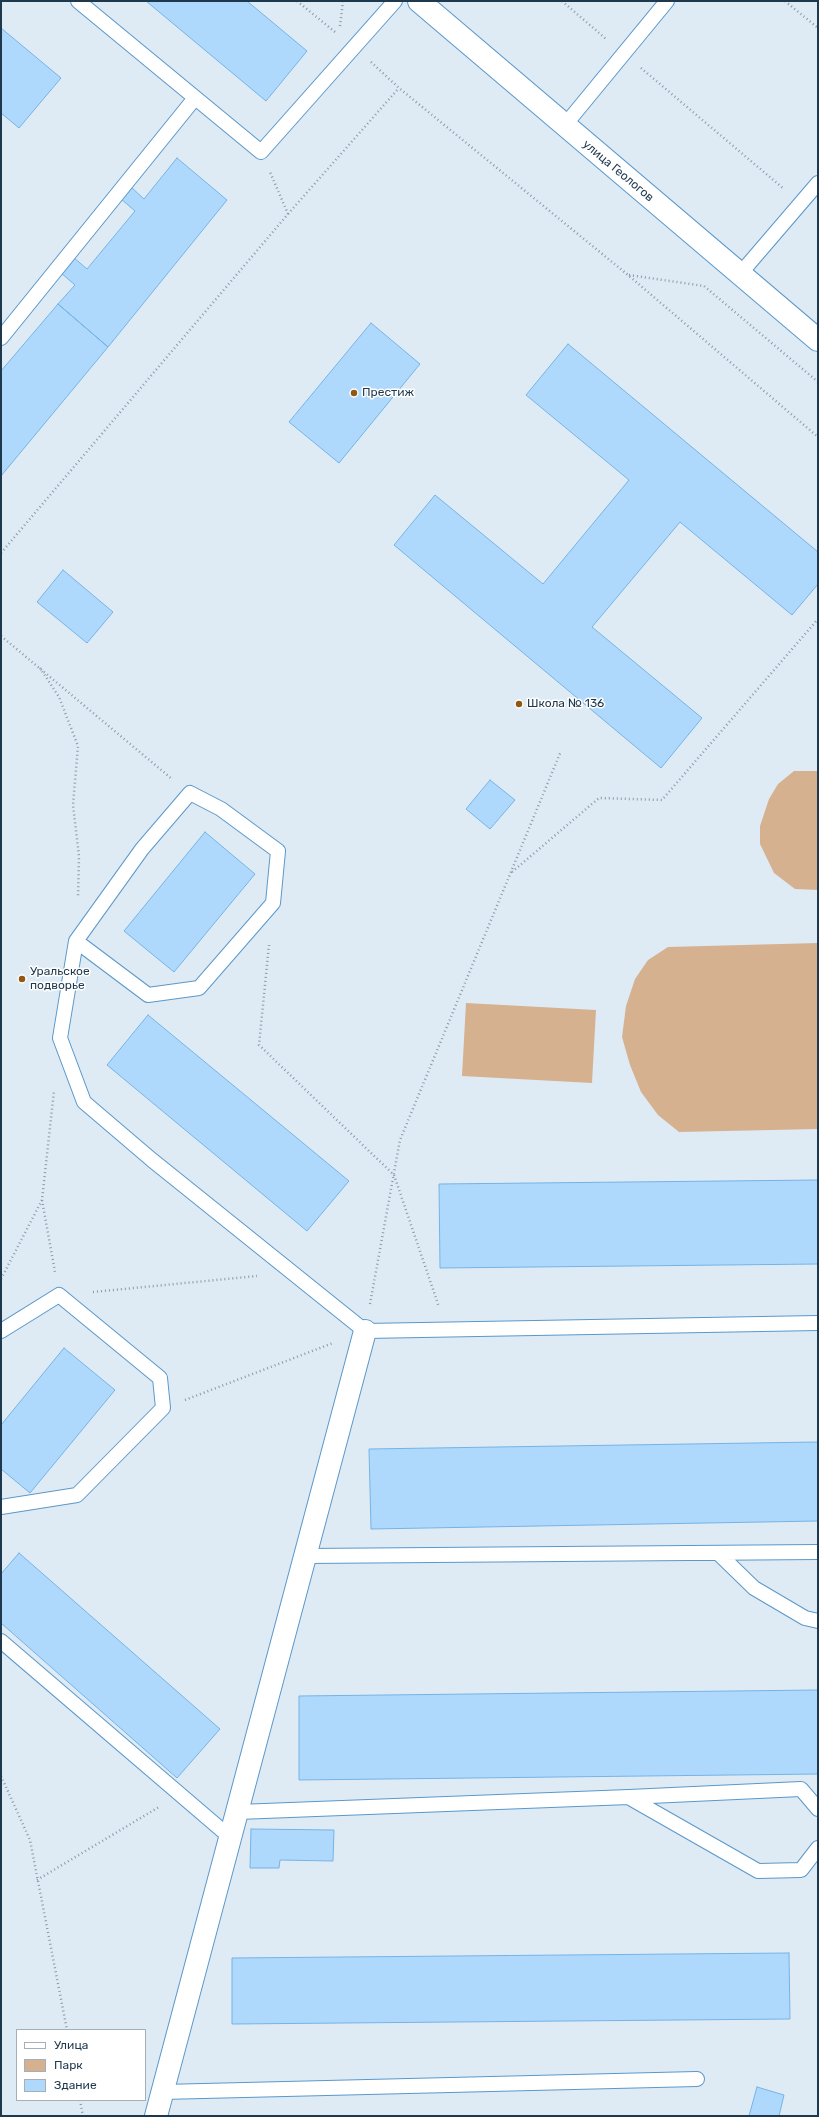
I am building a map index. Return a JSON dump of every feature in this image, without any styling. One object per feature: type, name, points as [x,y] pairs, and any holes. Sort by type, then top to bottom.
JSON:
[{"type":"street","name":"улица Геологов","points":[[419,1],[818,340]]},
{"type":"street","points":[[156,2116],[365,1331]]},
{"type":"lane","points":[[78,1],[261,152],[395,1]]},
{"type":"lane","points":[[565,125],[667,1]]},
{"type":"lane","points":[[1,338],[195,98]]},
{"type":"lane","points":[[740,274],[818,183]]},
{"type":"lane","points":[[76,941],[148,995],[199,988],[273,903],[278,850],[221,809],[190,793],[142,849],[76,941],[60,1038],[84,1102],[152,1160],[365,1331],[818,1323]]},
{"type":"lane","points":[[1,1332],[60,1295],[160,1378],[163,1408],[77,1495],[1,1507]]},
{"type":"lane","points":[[305,1556],[818,1552]]},
{"type":"lane","points":[[718,1553],[754,1588],[804,1618],[818,1621]]},
{"type":"lane","points":[[1,1641],[231,1838]]},
{"type":"lane","points":[[238,1812],[629,1798],[801,1789],[818,1809]]},
{"type":"lane","points":[[629,1798],[758,1871],[801,1870],[818,1848]]},
{"type":"lane","points":[[162,2092],[697,2079]]},
{"type":"path","points":[[297,1],[340,35],[399,88],[628,275],[818,437]]},
{"type":"path","points":[[340,35],[343,1]]},
{"type":"path","points":[[562,1],[800,203]]},
{"type":"path","points":[[785,1],[818,28]]},
{"type":"path","points":[[1,553],[288,214],[399,88]]},
{"type":"path","points":[[261,152],[288,214]]},
{"type":"path","points":[[628,275],[704,286],[818,382]]},
{"type":"path","points":[[511,873],[599,798],[662,800],[818,618]]},
{"type":"path","points":[[1,636],[190,793]]},
{"type":"path","points":[[40,668],[59,697],[78,746],[74,805],[79,856],[76,941]]},
{"type":"path","points":[[163,1408],[365,1331],[400,1140],[561,751]]},
{"type":"path","points":[[273,903],[259,1045],[394,1175],[446,1329]]},
{"type":"path","points":[[55,1084],[42,1200],[60,1295],[292,1272]]},
{"type":"path","points":[[1,1279],[42,1200]]},
{"type":"path","points":[[1,1776],[30,1840],[67,2029]]},
{"type":"path","points":[[37,1880],[180,1794]]},
{"type":"path","points":[[80,2101],[83,2116]]},
{"type":"green space","points":[[794,771],[818,771],[818,890],[795,889],[774,873],[760,844],[760,826],[769,799],[778,784]]},
{"type":"green space","points":[[818,943],[818,1129],[679,1132],[658,1115],[641,1092],[630,1065],[622,1037],[626,1006],[635,979],[648,960],[668,947]]},
{"type":"green space","points":[[466,1003],[596,1010],[592,1083],[462,1076]]},
{"type":"building","points":[[146,1],[247,1],[307,51],[266,101]]},
{"type":"building","points":[[1,28],[61,78],[19,128],[1,113]]},
{"type":"building","points":[[177,158],[227,200],[108,347],[58,304],[75,285],[61,273],[73,257],[87,269],[135,211],[121,199],[131,187],[144,199]]},
{"type":"building","points":[[58,304],[108,347],[1,476],[1,371]]},
{"type":"building","name":"Престиж","points":[[371,323],[420,364],[339,463],[289,422]]},
{"type":"building","points":[[568,344],[818,552],[818,584],[792,615],[680,522],[592,627],[702,718],[661,768],[394,545],[435,495],[543,584],[629,480],[526,395]]},
{"type":"building","points":[[63,570],[113,612],[87,643],[37,602]]},
{"type":"building","points":[[490,780],[515,800],[490,829],[466,809]]},
{"type":"building","points":[[205,832],[255,874],[174,972],[124,931]]},
{"type":"building","points":[[148,1015],[349,1181],[307,1231],[107,1065]]},
{"type":"building","points":[[818,1180],[818,1264],[440,1268],[439,1184]]},
{"type":"building","points":[[64,1348],[115,1390],[30,1493],[1,1469],[1,1425]]},
{"type":"building","points":[[818,1442],[818,1521],[371,1529],[369,1449]]},
{"type":"building","points":[[19,1553],[220,1729],[177,1778],[1,1623],[1,1574]]},
{"type":"building","points":[[818,1690],[818,1774],[299,1780],[299,1696]]},
{"type":"building","points":[[251,1829],[334,1830],[333,1861],[280,1860],[279,1868],[250,1868]]},
{"type":"building","points":[[789,1953],[790,2019],[232,2024],[232,1958]]},
{"type":"building","points":[[757,2087],[784,2095],[779,2116],[749,2116]]},
{"type":"place","name":"Престиж","points":[[354,393]]},
{"type":"place","name":"Школа № 136","points":[[519,704]]},
{"type":"place","name":"Уральское подворье","points":[[22,979]]}]
